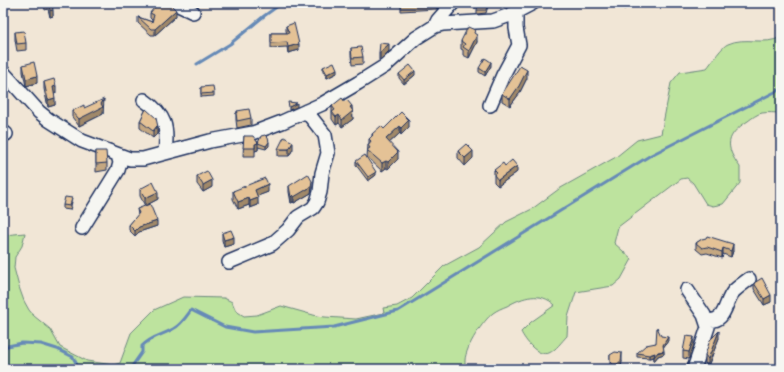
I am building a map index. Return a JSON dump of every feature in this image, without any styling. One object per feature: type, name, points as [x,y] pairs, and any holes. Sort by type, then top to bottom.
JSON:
[{"type":"street","points":[[174,3],[193,12]]},
{"type":"street","points":[[435,26],[438,20],[453,3]]},
{"type":"street","points":[[3,72],[39,112],[49,120],[82,141],[118,155],[136,160],[210,141],[253,133],[282,122],[322,104],[386,66],[416,38],[435,26],[443,24],[493,21],[516,12],[533,3]]},
{"type":"street","points":[[490,105],[503,75],[519,45],[516,28],[516,12]]},
{"type":"street","points":[[144,100],[155,109],[165,123],[167,138],[165,153]]},
{"type":"street","points":[[229,262],[272,244],[288,230],[298,217],[313,208],[317,202],[320,192],[322,173],[328,153],[325,135],[306,111]]},
{"type":"street","points":[[82,228],[118,170],[120,163],[118,155]]},
{"type":"street","points":[[706,320],[710,321],[720,317],[725,311],[728,301],[734,291],[749,279]]},
{"type":"street","points":[[687,290],[706,320],[708,327],[694,369]]},
{"type":"green space","points":[[781,37],[781,113],[764,113],[756,115],[735,131],[730,141],[731,153],[740,167],[740,183],[723,204],[713,206],[706,204],[693,183],[687,178],[681,179],[618,227],[614,243],[632,259],[621,279],[613,286],[576,292],[568,317],[567,336],[552,352],[545,354],[540,353],[528,343],[521,332],[531,322],[555,305],[543,298],[531,297],[519,300],[496,311],[489,317],[480,328],[468,348],[465,360],[465,369],[3,369],[4,235],[25,233],[22,246],[15,257],[14,268],[24,301],[29,310],[50,329],[60,347],[87,361],[113,365],[120,363],[131,333],[154,310],[183,297],[224,298],[232,302],[236,311],[244,316],[257,315],[281,306],[325,317],[356,319],[384,313],[383,308],[397,306],[412,298],[444,266],[479,247],[506,222],[532,209],[559,189],[616,157],[637,140],[661,134],[671,83],[680,72],[707,68],[720,51],[728,44],[741,41],[768,41]]},
{"type":"building","points":[[48,3],[52,3],[53,10],[50,10]]},
{"type":"building","points":[[158,3],[169,3],[176,10],[155,29],[151,29],[138,17],[152,22],[154,15],[150,13]]},
{"type":"building","points":[[401,3],[427,3],[401,4]]},
{"type":"building","points":[[478,3],[488,3],[486,10],[477,10]]},
{"type":"building","points":[[294,23],[299,44],[288,47],[287,42],[271,43],[271,33],[289,33],[286,26]]},
{"type":"building","points":[[468,27],[475,30],[474,33],[477,35],[469,51],[463,47],[465,44],[461,41]]},
{"type":"building","points":[[24,31],[26,43],[17,44],[15,32]]},
{"type":"building","points":[[380,43],[389,44],[379,53]]},
{"type":"building","points":[[361,47],[363,57],[352,58],[351,48]]},
{"type":"building","points":[[485,58],[491,62],[485,72],[479,68]]},
{"type":"building","points":[[34,62],[37,76],[26,79],[23,65]]},
{"type":"building","points":[[334,62],[337,69],[327,74],[323,67]]},
{"type":"building","points":[[410,65],[415,71],[404,80],[399,74]]},
{"type":"building","points":[[520,66],[527,70],[510,99],[502,94]]},
{"type":"building","points":[[54,79],[56,86],[53,87],[55,98],[48,100],[44,82]]},
{"type":"building","points":[[213,86],[214,93],[201,94],[201,87]]},
{"type":"building","points":[[342,98],[345,102],[347,100],[352,106],[350,107],[353,111],[342,120],[339,115],[336,117],[332,112],[335,110],[332,106]]},
{"type":"building","points":[[104,99],[101,104],[103,107],[79,119],[72,111],[84,105],[84,108]]},
{"type":"building","points":[[288,102],[297,103],[289,107]]},
{"type":"building","points":[[146,109],[156,118],[158,127],[157,126],[153,131],[140,121]]},
{"type":"building","points":[[249,109],[251,118],[237,121],[237,111]]},
{"type":"building","points":[[401,112],[409,120],[386,139],[398,152],[388,162],[386,161],[382,163],[367,150],[370,148],[368,145],[371,141],[369,139],[381,126],[384,129]]},
{"type":"building","points":[[265,135],[269,142],[266,146],[258,143],[261,136]]},
{"type":"building","points":[[244,136],[253,136],[258,143],[255,144],[255,148],[243,148]]},
{"type":"building","points":[[284,137],[293,142],[289,149],[278,149]]},
{"type":"building","points":[[466,144],[473,151],[465,158],[458,151]]},
{"type":"building","points":[[96,151],[106,151],[107,163],[96,164]]},
{"type":"building","points":[[365,155],[376,172],[368,177],[356,161]]},
{"type":"building","points":[[512,160],[517,166],[498,180],[494,175],[497,173],[494,170],[503,163],[505,166]]},
{"type":"building","points":[[207,171],[212,180],[203,185],[197,176]]},
{"type":"building","points":[[308,174],[312,181],[311,187],[294,197],[293,195],[291,197],[289,186]]},
{"type":"building","points":[[265,178],[268,184],[255,190],[258,198],[250,201],[249,198],[238,202],[233,191]]},
{"type":"building","points":[[153,182],[158,192],[145,198],[140,189]]},
{"type":"building","points":[[65,197],[72,198],[70,206],[63,205]]},
{"type":"building","points":[[150,204],[157,221],[139,227],[135,231],[129,225],[139,213],[137,209]]},
{"type":"building","points":[[231,230],[234,237],[224,240],[222,233]]},
{"type":"building","points":[[707,236],[733,244],[731,251],[723,248],[722,252],[707,247],[702,248],[696,243]]},
{"type":"building","points":[[762,278],[771,295],[764,299],[754,283]]},
{"type":"building","points":[[657,327],[661,336],[668,337],[663,345],[664,351],[658,352],[654,357],[655,353],[649,355],[637,353],[646,345],[656,343]]},
{"type":"building","points":[[719,331],[708,359],[705,355],[710,340]]},
{"type":"building","points":[[686,336],[694,337],[689,352],[683,351]]},
{"type":"building","points":[[615,352],[622,353],[621,361],[617,364],[613,364],[610,361],[610,355]]},
{"type":"waterway","points":[[197,64],[230,44],[282,3]]},
{"type":"waterway","points":[[130,369],[142,352],[142,346],[146,342],[176,327],[183,321],[191,310],[225,327],[253,332],[334,327],[398,311],[651,155],[781,89]]},
{"type":"waterway","points":[[3,347],[22,343],[41,344],[57,349],[73,357],[79,369]]}]
